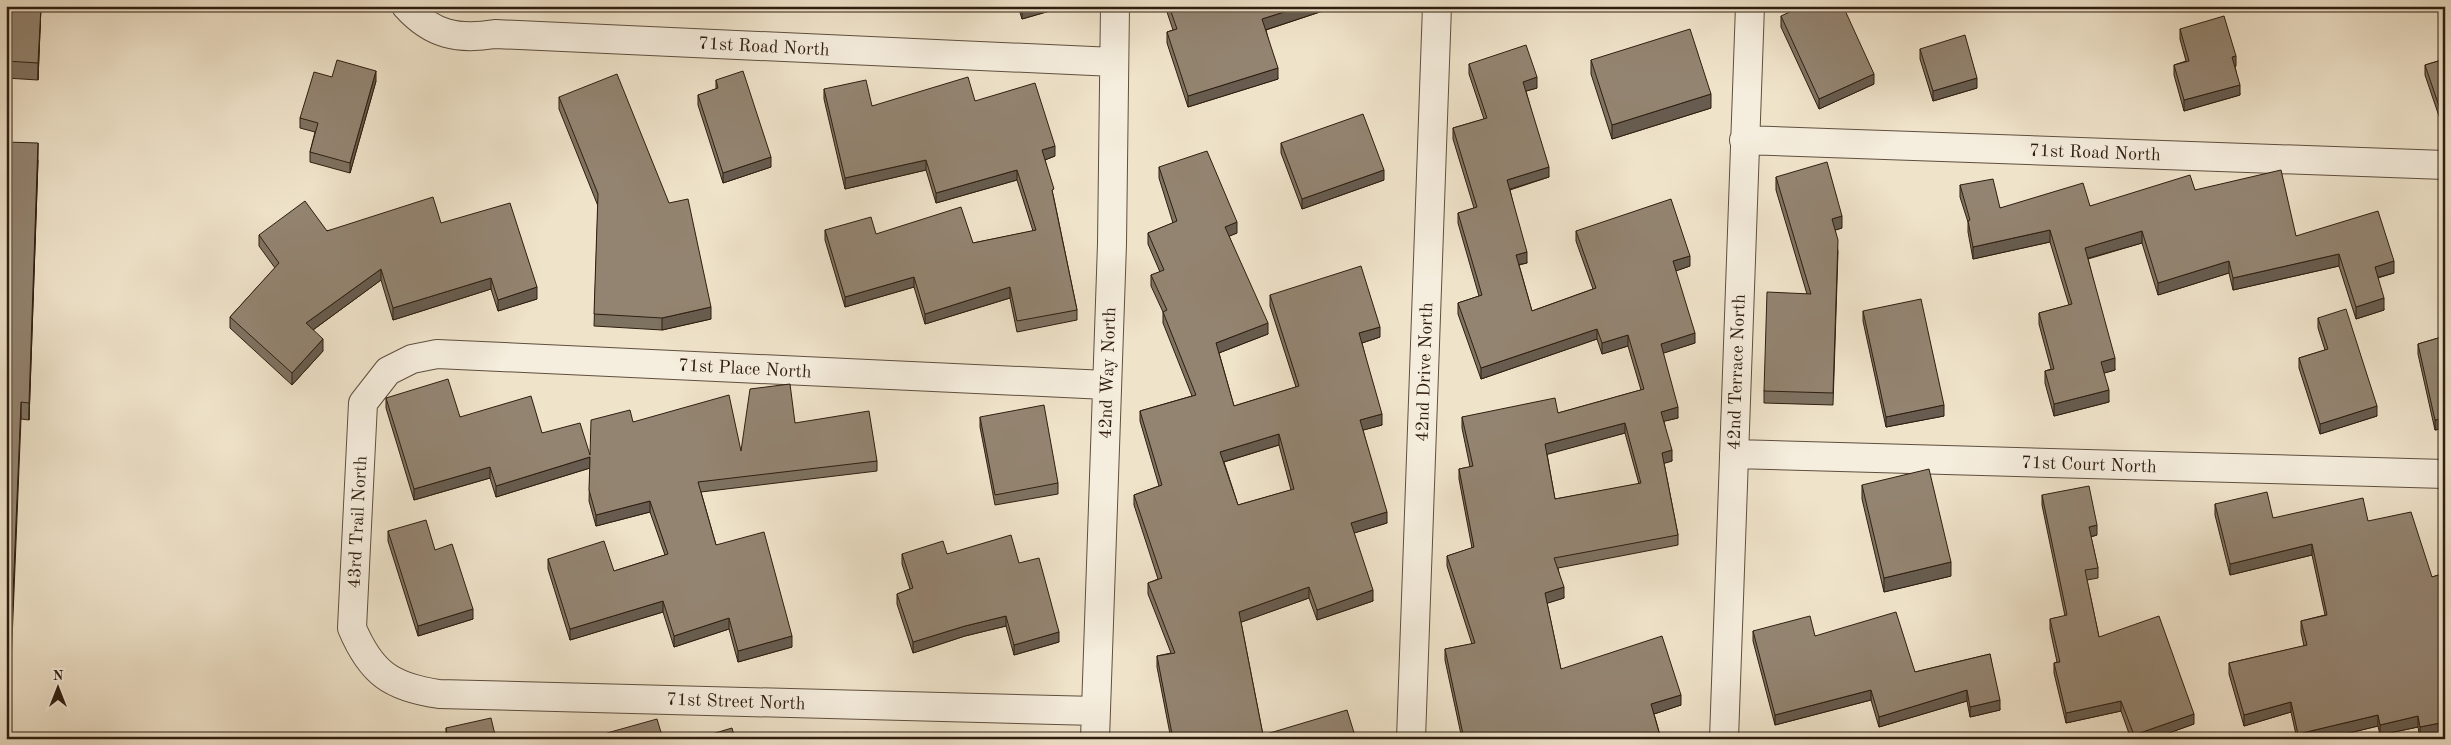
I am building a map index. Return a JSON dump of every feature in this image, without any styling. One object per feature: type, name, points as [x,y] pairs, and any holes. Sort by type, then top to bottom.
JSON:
[{"type":"street","name":"42nd Way North","points":[[1095,739],[1112,244],[1115,6]]},
{"type":"street","name":"42nd Drive North","points":[[1411,739],[1437,6]]},
{"type":"street","name":"42nd Terrace North","points":[[1724,739],[1750,6]]},
{"type":"street","name":"71st Road North","points":[[412,12],[443,33],[469,38],[495,34],[1114,62]]},
{"type":"street","name":"71st Road North","points":[[1744,140],[2445,165]]},
{"type":"street","name":"71st Place North","points":[[388,371],[412,359],[437,354],[1106,385]]},
{"type":"street","name":"43rd Trail North","points":[[380,673],[362,652],[352,628],[363,403],[388,371]]},
{"type":"street","name":"71st Court North","points":[[1734,454],[2445,474]]},
{"type":"street","name":"71st Street North","points":[[380,673],[413,690],[439,694],[1096,711]]},
{"type":"building","points":[[6,6],[41,6],[38,63],[6,61]]},
{"type":"building","points":[[1169,6],[1303,6],[1262,19],[1278,68],[1188,96],[1167,32],[1177,29]]},
{"type":"building","points":[[1803,6],[1843,6],[1874,74],[1819,99],[1781,16]]},
{"type":"building","points":[[2224,16],[2236,56],[2232,57],[2240,85],[2184,100],[2174,65],[2189,61],[2180,29]]},
{"type":"building","points":[[1690,29],[1711,94],[1612,125],[1591,60]]},
{"type":"building","points":[[1965,35],[1977,78],[1933,91],[1920,49]]},
{"type":"building","points":[[1526,45],[1537,77],[1523,82],[1549,167],[1507,180],[1527,252],[1516,255],[1532,311],[1596,288],[1576,231],[1671,199],[1690,256],[1673,261],[1695,333],[1661,344],[1678,407],[1661,412],[1672,450],[1662,453],[1678,535],[1554,558],[1564,587],[1545,593],[1561,669],[1662,636],[1681,695],[1651,704],[1661,739],[1464,739],[1445,649],[1475,643],[1447,556],[1474,547],[1459,469],[1473,466],[1462,417],[1555,398],[1558,413],[1644,389],[1628,335],[1602,343],[1597,329],[1481,368],[1458,303],[1482,295],[1458,213],[1477,207],[1453,128],[1487,118],[1469,64]],"holes":[[[1625,423],[1641,483],[1555,499],[1545,444]]]},
{"type":"building","points":[[2445,59],[2445,111],[2441,112],[2425,65]]},
{"type":"building","points":[[337,60],[376,71],[350,163],[310,152],[318,123],[300,118],[314,72],[332,77]]},
{"type":"building","points":[[743,71],[771,157],[723,173],[698,95],[718,88],[716,80]]},
{"type":"building","points":[[617,74],[669,203],[688,199],[711,307],[662,318],[594,314],[598,194],[559,97]]},
{"type":"building","points":[[968,77],[975,101],[1035,83],[1055,146],[1042,150],[1054,189],[1052,190],[1077,310],[1017,321],[1010,287],[925,314],[914,277],[845,297],[825,230],[871,217],[876,234],[961,207],[973,243],[1036,230],[1017,170],[936,193],[926,160],[845,178],[824,89],[866,80],[872,106]]},
{"type":"building","points":[[1363,114],[1384,170],[1302,199],[1281,143]]},
{"type":"building","points":[[6,142],[38,143],[29,403],[21,402],[7,739],[6,739]]},
{"type":"building","points":[[1207,151],[1237,222],[1225,227],[1268,323],[1216,343],[1234,406],[1299,386],[1270,295],[1361,266],[1380,327],[1359,333],[1382,414],[1360,420],[1387,512],[1351,523],[1373,590],[1317,610],[1309,587],[1239,612],[1263,735],[1347,710],[1356,739],[1173,739],[1157,656],[1175,653],[1148,583],[1162,578],[1134,495],[1162,485],[1140,411],[1196,395],[1163,312],[1167,310],[1151,275],[1164,270],[1148,233],[1177,221],[1159,167]],"holes":[[[1279,434],[1294,489],[1238,505],[1220,452]]]},
{"type":"building","points":[[1827,162],[1842,216],[1832,219],[1838,240],[1833,393],[1764,391],[1767,292],[1811,294],[1776,177]]},
{"type":"building","points":[[2281,170],[2296,236],[2378,211],[2394,261],[2375,267],[2384,298],[2356,307],[2339,254],[2233,278],[2229,261],[2158,283],[2142,231],[2085,248],[2115,358],[2101,362],[2109,390],[2054,404],[2045,371],[2054,369],[2039,313],[2072,304],[2050,230],[1973,247],[1968,221],[1970,220],[1960,185],[1993,179],[2000,208],[2083,183],[2090,206],[2190,175],[2195,190]]},
{"type":"building","points":[[433,197],[441,223],[510,203],[537,287],[498,300],[491,278],[393,308],[381,269],[306,323],[323,339],[292,373],[230,317],[279,263],[259,235],[305,201],[327,231]]},
{"type":"building","points":[[1921,299],[1944,405],[1886,417],[1863,311]]},
{"type":"building","points":[[2346,309],[2377,406],[2320,424],[2299,358],[2328,349],[2318,318]]},
{"type":"building","points":[[2445,336],[2445,418],[2435,420],[2418,344]]},
{"type":"building","points":[[448,379],[460,417],[531,396],[542,433],[580,423],[590,455],[591,420],[630,410],[633,422],[729,395],[741,451],[750,389],[790,384],[795,423],[869,411],[877,461],[698,482],[716,545],[764,532],[792,636],[738,651],[729,618],[674,636],[663,601],[570,629],[548,559],[604,541],[614,571],[668,554],[650,501],[596,515],[589,490],[590,457],[496,486],[490,467],[414,489],[386,398]]},
{"type":"building","points":[[1044,405],[1058,483],[995,495],[980,417]]},
{"type":"building","points":[[1929,469],[1951,562],[1884,578],[1862,485]]},
{"type":"building","points":[[2089,486],[2097,525],[2089,527],[2098,568],[2085,570],[2099,637],[2159,616],[2194,714],[2134,735],[2121,701],[2066,713],[2054,663],[2060,662],[2050,619],[2067,615],[2042,495]]},
{"type":"building","points":[[2267,492],[2273,518],[2363,498],[2368,521],[2411,512],[2432,577],[2445,573],[2445,722],[2420,727],[2418,716],[2380,725],[2378,715],[2298,734],[2291,702],[2244,715],[2229,663],[2307,645],[2301,621],[2327,615],[2312,544],[2230,564],[2215,504]]},
{"type":"building","points":[[426,520],[435,550],[452,544],[473,609],[418,626],[388,531]]},
{"type":"building","points":[[1011,535],[1019,563],[1039,558],[1059,632],[1014,645],[1006,616],[913,642],[897,594],[913,588],[902,554],[943,541],[947,554]]},
{"type":"building","points":[[1896,612],[1915,672],[1990,654],[2000,700],[1970,707],[1967,690],[1879,717],[1871,690],[1775,715],[1753,631],[1810,616],[1815,636]]},
{"type":"building","points":[[491,718],[496,739],[448,739],[446,728]]},
{"type":"building","points":[[657,719],[663,739],[609,739],[607,733]]},
{"type":"building","points":[[732,728],[735,739],[695,739]]},
{"type":"building","points":[[847,733],[849,739],[828,739]]}]
